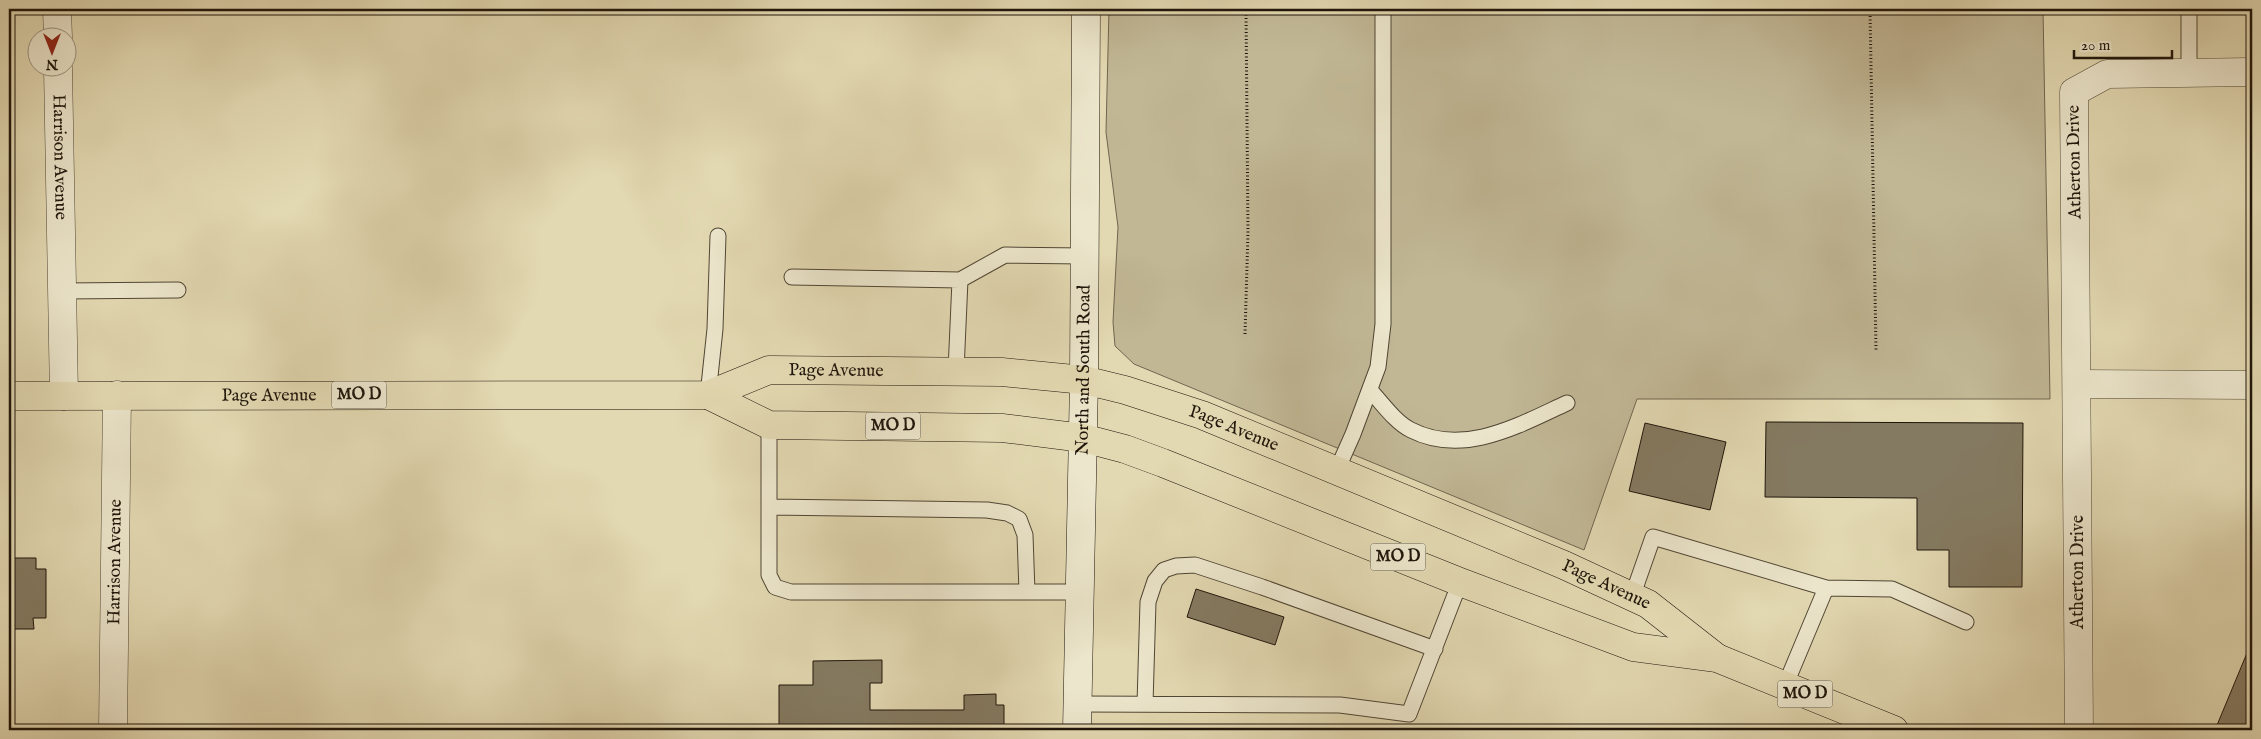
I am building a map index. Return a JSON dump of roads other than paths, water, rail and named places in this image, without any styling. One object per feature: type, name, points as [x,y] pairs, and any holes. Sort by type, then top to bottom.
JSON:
[{"type":"main road","name":"Page Avenue","points":[[9,396],[708,395],[769,370],[1002,372],[1084,380],[1125,390],[1202,415],[1476,527],[1648,604],[1717,658]]},
{"type":"main road","name":"Page Avenue","points":[[708,395],[769,425],[1002,428],[1083,438],[1124,449],[1460,582],[1633,647],[1717,658],[1894,730]]},
{"type":"street","points":[[57,9],[58,28]]},
{"type":"street","name":"North and South Road","points":[[1077,717],[1084,380],[1086,9]]},
{"type":"street","name":"Atherton Drive","points":[[2079,730],[2074,92],[2107,74],[2252,72]]},
{"type":"street","name":"Harrison Avenue","points":[[58,78],[64,396]]},
{"type":"street","points":[[2077,384],[2252,385]]},
{"type":"street","name":"Harrison Avenue","points":[[113,730],[117,395]]},
{"type":"lane","points":[[1337,470],[1378,367],[1384,324],[1384,9]]},
{"type":"lane","points":[[2189,9],[2189,73]]},
{"type":"lane","points":[[708,395],[715,328],[718,236]]},
{"type":"lane","points":[[792,277],[960,280],[1005,255],[1085,256]]},
{"type":"lane","points":[[956,371],[960,280]]},
{"type":"lane","points":[[62,291],[178,290]]},
{"type":"lane","points":[[1370,390],[1409,429],[1429,437],[1455,440],[1480,439],[1505,432],[1567,403]]},
{"type":"lane","points":[[769,425],[769,575],[775,587],[791,592],[1080,592]]},
{"type":"lane","points":[[770,508],[987,510],[1007,513],[1019,519],[1025,535],[1026,592]]},
{"type":"lane","points":[[1632,597],[1653,537],[1826,588],[1892,589],[1966,622]]},
{"type":"lane","points":[[1145,704],[1148,602],[1155,581],[1164,570],[1176,566],[1196,565],[1246,581],[1435,649]]},
{"type":"lane","points":[[1077,717],[1145,704],[1340,705],[1409,714],[1460,582]]},
{"type":"lane","points":[[1785,686],[1826,588]]}]
